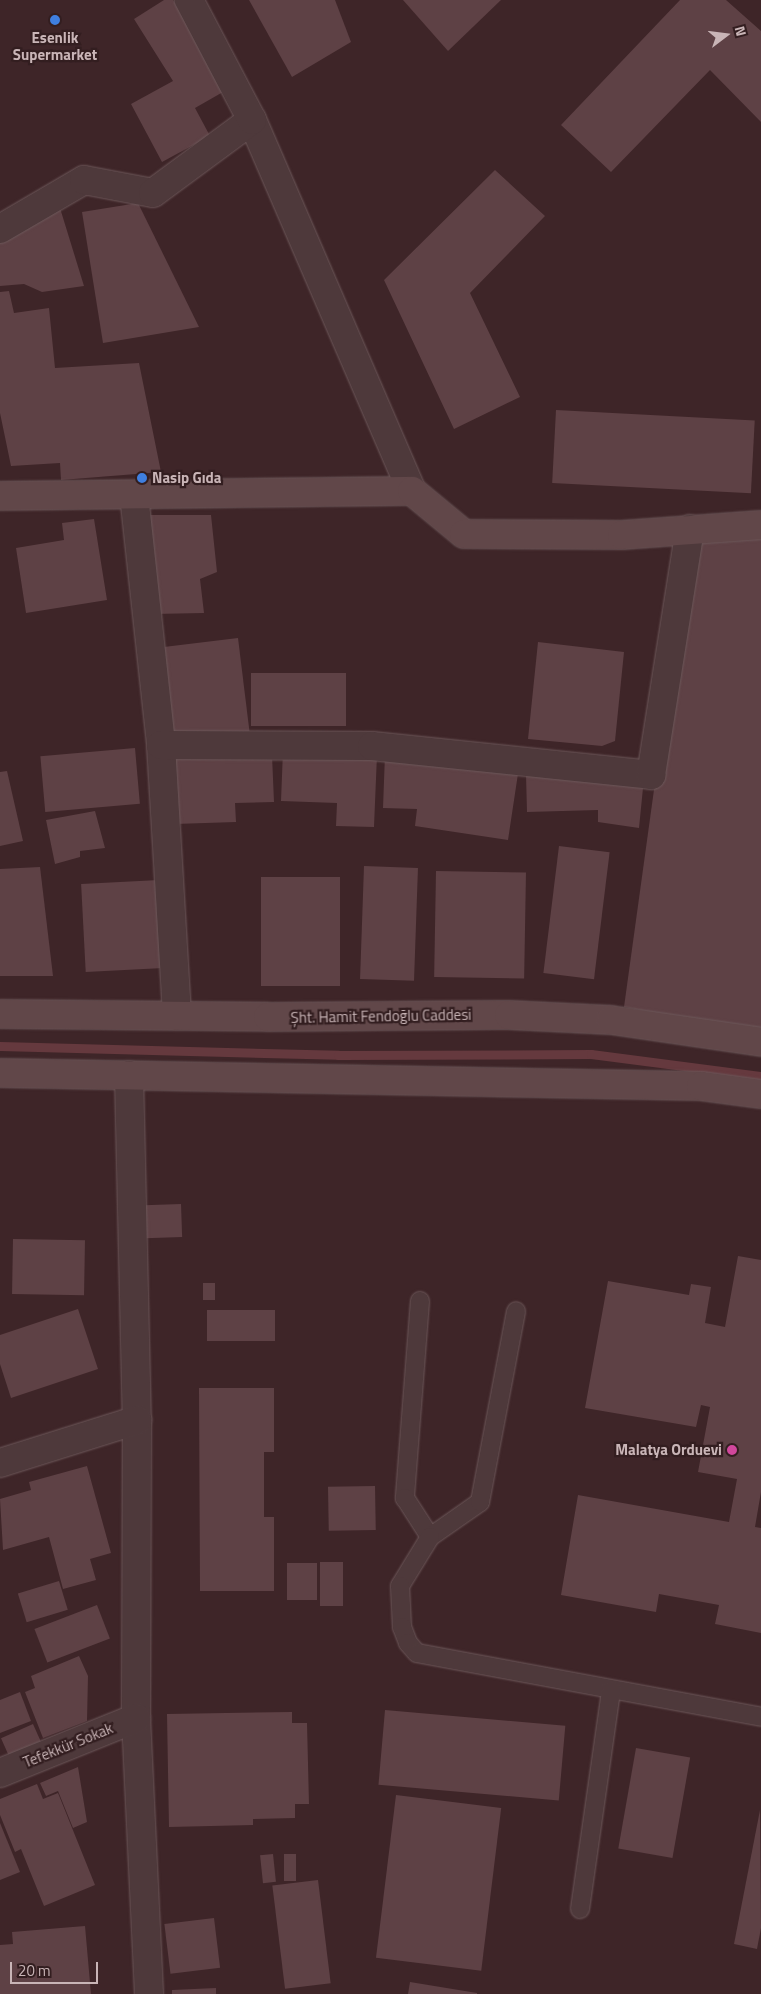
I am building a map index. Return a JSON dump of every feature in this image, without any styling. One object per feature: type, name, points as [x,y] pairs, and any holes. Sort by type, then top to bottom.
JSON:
[{"type":"main road","points":[[0,496],[412,492],[464,534],[622,534],[761,525]]},
{"type":"main road","name":"Şht. Hamit Fendoğlu Caddesi","points":[[0,1014],[177,1016],[509,1015],[611,1020],[761,1042]]},
{"type":"main road","points":[[0,1073],[701,1086],[761,1094]]},
{"type":"street","points":[[189,0],[252,120],[412,492]]},
{"type":"street","points":[[0,229],[84,180],[153,193],[252,120]]},
{"type":"street","points":[[134,494],[161,745],[177,1016]]},
{"type":"street","points":[[161,745],[372,746],[651,775],[690,529]]},
{"type":"street","points":[[129,1075],[137,1420],[136,1718],[149,1994]]},
{"type":"street","points":[[0,1463],[137,1420]]},
{"type":"street","name":"Tefekkür Sokak","points":[[0,1773],[136,1718]]},
{"type":"lane","points":[[420,1301],[404,1498],[430,1538]]},
{"type":"lane","points":[[516,1311],[480,1502],[430,1538],[400,1586],[402,1627],[408,1643],[417,1653],[761,1717]]},
{"type":"lane","points":[[580,1909],[611,1690]]},
{"type":"building","points":[[164,0],[173,0],[230,88],[195,108],[210,136],[162,162],[131,104],[173,81],[134,19]]},
{"type":"building","points":[[249,0],[335,0],[351,42],[292,77]]},
{"type":"building","points":[[403,0],[501,0],[448,51]]},
{"type":"building","points":[[680,0],[726,0],[761,31],[761,122],[710,70],[611,172],[561,125]]},
{"type":"building","points":[[495,170],[545,216],[470,293],[520,397],[454,429],[384,280]]},
{"type":"building","points":[[138,203],[199,327],[103,343],[82,212]]},
{"type":"building","points":[[60,208],[84,286],[42,292],[24,284],[0,286],[0,241]]},
{"type":"building","points":[[9,291],[14,313],[49,308],[55,368],[139,363],[161,472],[61,480],[60,463],[11,466],[0,413],[0,292]]},
{"type":"building","points":[[556,410],[755,420],[751,493],[552,483]]},
{"type":"building","points":[[144,515],[211,515],[217,572],[200,579],[204,613],[153,614]]},
{"type":"building","points":[[94,519],[107,600],[26,613],[16,548],[64,540],[62,523]]},
{"type":"building","points":[[690,529],[761,535],[761,1032],[624,1007]]},
{"type":"building","points":[[238,638],[249,731],[169,741],[158,648]]},
{"type":"building","points":[[538,642],[624,652],[615,741],[602,746],[528,739]]},
{"type":"building","points":[[251,673],[346,673],[346,726],[251,726]]},
{"type":"building","points":[[135,748],[140,804],[45,812],[40,756]]},
{"type":"building","points":[[283,750],[377,755],[374,827],[336,826],[337,803],[281,801]]},
{"type":"building","points":[[385,754],[519,767],[508,840],[415,826],[417,809],[383,808]]},
{"type":"building","points":[[272,755],[274,802],[235,803],[236,822],[175,824],[173,758]]},
{"type":"building","points":[[7,771],[23,841],[0,846],[0,772]]},
{"type":"building","points":[[526,775],[643,788],[639,828],[598,822],[598,810],[527,812]]},
{"type":"building","points":[[95,811],[105,848],[80,851],[80,857],[55,864],[46,820]]},
{"type":"building","points":[[559,846],[610,852],[594,979],[543,973]]},
{"type":"building","points":[[364,866],[418,868],[414,981],[360,979]]},
{"type":"building","points":[[40,867],[53,976],[0,976],[0,869]]},
{"type":"building","points":[[436,871],[526,873],[524,979],[434,977]]},
{"type":"building","points":[[261,877],[340,877],[340,986],[261,986]]},
{"type":"building","points":[[159,880],[164,968],[86,972],[81,884]]},
{"type":"building","points":[[181,1204],[182,1237],[145,1238],[144,1205]]},
{"type":"building","points":[[13,1239],[85,1240],[84,1295],[12,1294]]},
{"type":"building","name":"Malatya Orduevi","points":[[738,1256],[761,1260],[761,1492],[755,1527],[761,1528],[761,1633],[715,1624],[719,1605],[659,1594],[656,1612],[561,1595],[578,1495],[729,1522],[737,1479],[698,1472],[710,1407],[701,1405],[696,1427],[585,1408],[608,1281],[689,1295],[691,1284],[711,1287],[705,1323],[725,1327]]},
{"type":"building","points":[[203,1283],[215,1283],[215,1300],[203,1300]]},
{"type":"building","points":[[78,1309],[98,1369],[11,1398],[0,1364],[0,1335]]},
{"type":"building","points":[[207,1310],[275,1310],[275,1341],[207,1341]]},
{"type":"building","points":[[199,1388],[274,1388],[274,1452],[264,1452],[264,1517],[274,1517],[274,1591],[200,1591]]},
{"type":"building","points":[[87,1466],[111,1553],[90,1559],[96,1580],[63,1589],[49,1537],[3,1550],[0,1499],[31,1490],[29,1482]]},
{"type":"building","points":[[375,1486],[376,1530],[329,1531],[328,1487]]},
{"type":"building","points":[[320,1562],[343,1562],[343,1606],[320,1606]]},
{"type":"building","points":[[287,1563],[317,1563],[317,1600],[287,1600]]},
{"type":"building","points":[[59,1581],[68,1610],[27,1622],[18,1594]]},
{"type":"building","points":[[97,1605],[110,1639],[47,1663],[34,1629]]},
{"type":"building","points":[[79,1656],[88,1676],[87,1721],[43,1738],[25,1692],[35,1688],[31,1676]]},
{"type":"building","points":[[20,1692],[31,1721],[0,1733],[0,1700]]},
{"type":"building","points":[[385,1710],[565,1726],[559,1800],[378,1785]]},
{"type":"building","points":[[292,1712],[292,1723],[307,1723],[309,1804],[295,1804],[295,1818],[253,1819],[253,1825],[169,1827],[167,1714]]},
{"type":"building","points":[[33,1724],[41,1742],[9,1757],[1,1738]]},
{"type":"building","points":[[636,1748],[690,1758],[672,1858],[618,1848]]},
{"type":"building","points":[[78,1767],[87,1822],[73,1828],[58,1791],[46,1796],[40,1783]]},
{"type":"building","points":[[37,1784],[43,1799],[58,1793],[95,1885],[44,1906],[21,1849],[15,1852],[0,1815],[0,1799]]},
{"type":"building","points":[[396,1795],[501,1808],[481,1971],[376,1958]]},
{"type":"building","points":[[760,1810],[761,1928],[757,1949],[734,1944]]},
{"type":"building","points":[[0,1823],[20,1872],[0,1880]]},
{"type":"building","points":[[273,1854],[276,1882],[263,1883],[260,1855]]},
{"type":"building","points":[[284,1854],[296,1854],[296,1881],[284,1881]]},
{"type":"building","points":[[318,1880],[331,1983],[285,1989],[272,1886]]},
{"type":"building","points":[[214,1918],[220,1968],[170,1974],[164,1924]]},
{"type":"building","points":[[85,1926],[91,1994],[0,1994],[0,1945],[13,1944],[12,1932]]},
{"type":"building","points":[[410,1982],[477,1993],[477,1994],[408,1994]]},
{"type":"building","points":[[216,1988],[216,1994],[172,1994],[172,1990]]},
{"type":"waterway","points":[[0,1046],[338,1055],[591,1054],[761,1076]]},
{"type":"place","name":"Esenlik Supermarket","points":[[55,20]]},
{"type":"place","name":"Nasip Gıda","points":[[142,478]]},
{"type":"place","name":"Malatya Orduevi","points":[[732,1450]]}]
